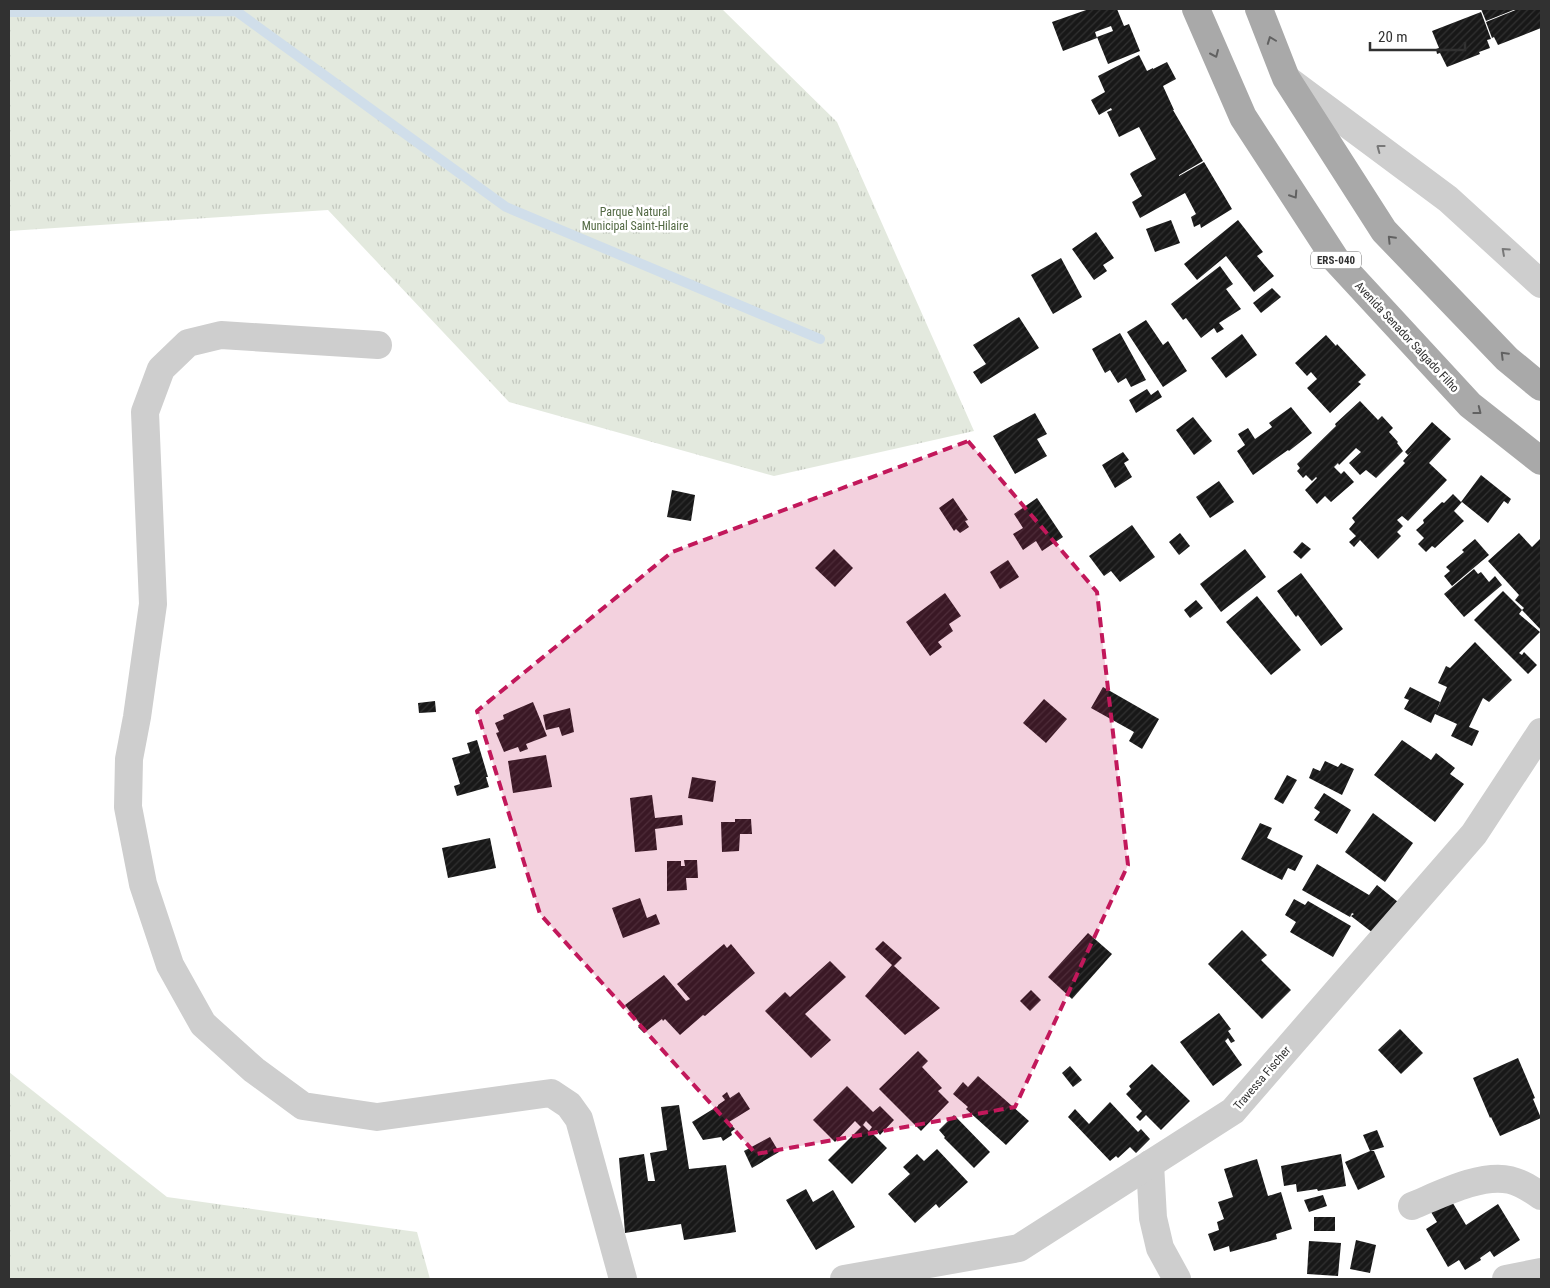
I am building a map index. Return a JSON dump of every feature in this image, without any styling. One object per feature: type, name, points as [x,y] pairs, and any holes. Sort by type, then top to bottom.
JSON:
[{"type":"main road","name":"Avenida Senador Salgado Filho","points":[[1196,9],[1243,117],[1336,260],[1470,405],[1541,461]]},
{"type":"main road","points":[[1259,9],[1286,78],[1384,231],[1508,359],[1541,387]]},
{"type":"street","points":[[1286,78],[1448,199],[1541,284]]},
{"type":"street","points":[[378,345],[221,335],[188,343],[161,368],[145,412],[153,604],[129,768],[128,807],[143,884],[170,965],[203,1024],[254,1070],[304,1106],[377,1117],[551,1093],[569,1105],[579,1119],[623,1279]]},
{"type":"street","name":"Travessa Fischer","points":[[844,1279],[1019,1248],[1233,1111],[1474,834],[1541,732]]},
{"type":"street","points":[[1150,1164],[1152,1218],[1160,1248],[1178,1279]]},
{"type":"street","points":[[1412,1206],[1483,1180],[1508,1179],[1527,1185],[1541,1196]]},
{"type":"street","points":[[1506,1279],[1541,1272]]},
{"type":"highlighted area","points":[[968,441],[1097,592],[1128,865],[1015,1107],[756,1154],[540,914],[477,711],[672,552]]},
{"type":"green space","name":"Parque Natural Municipal Saint-Hilaire","points":[[9,9],[722,9],[837,122],[974,431],[774,476],[509,402],[328,210],[9,231]]},
{"type":"green space","points":[[9,1072],[167,1197],[417,1232],[430,1279],[9,1279]]},
{"type":"building","points":[[1089,9],[1117,9],[1124,26],[1129,24],[1140,51],[1108,64],[1097,37],[1113,31],[1111,26],[1095,32],[1097,38],[1063,51],[1052,22]]},
{"type":"building","points":[[1481,9],[1516,9],[1486,21]]},
{"type":"building","points":[[1518,9],[1541,9],[1541,28],[1498,45],[1494,37],[1492,38],[1486,22]]},
{"type":"building","points":[[1481,12],[1491,39],[1487,40],[1490,48],[1447,67],[1440,53],[1437,54],[1436,49],[1439,48],[1432,31]]},
{"type":"building","points":[[1139,55],[1147,71],[1167,62],[1176,79],[1163,86],[1173,110],[1203,161],[1179,176],[1204,162],[1232,209],[1201,228],[1200,224],[1194,227],[1191,217],[1196,214],[1185,193],[1140,218],[1132,202],[1142,196],[1130,174],[1156,159],[1139,127],[1119,137],[1107,112],[1112,110],[1111,108],[1099,115],[1091,100],[1105,92],[1098,76]]},
{"type":"building","points":[[1171,220],[1180,243],[1155,252],[1146,229]]},
{"type":"building","points":[[1238,220],[1263,252],[1257,256],[1274,276],[1254,292],[1226,256],[1197,280],[1184,264]]},
{"type":"building","points":[[1096,232],[1114,258],[1103,265],[1107,271],[1094,280],[1072,249]]},
{"type":"building","points":[[1061,258],[1082,297],[1053,314],[1031,275]]},
{"type":"building","points":[[1220,266],[1233,284],[1226,289],[1241,309],[1219,323],[1224,329],[1217,333],[1214,328],[1201,338],[1186,318],[1183,320],[1171,304]]},
{"type":"building","points":[[1272,288],[1281,297],[1261,313],[1253,303]]},
{"type":"building","points":[[1019,317],[1039,348],[981,384],[973,372],[986,364],[973,345]]},
{"type":"building","points":[[1146,320],[1163,345],[1168,341],[1187,371],[1163,387],[1127,332]]},
{"type":"building","points":[[1120,333],[1146,380],[1131,387],[1126,378],[1118,383],[1110,370],[1105,373],[1092,349]]},
{"type":"building","points":[[1242,334],[1257,355],[1226,378],[1211,358]]},
{"type":"building","points":[[1326,335],[1366,375],[1358,382],[1361,384],[1330,413],[1307,388],[1317,379],[1311,372],[1307,376],[1295,363]]},
{"type":"building","points":[[1147,389],[1151,395],[1158,390],[1162,397],[1136,413],[1129,400]]},
{"type":"building","points":[[1360,401],[1378,420],[1382,416],[1393,428],[1389,432],[1403,451],[1376,478],[1366,470],[1360,475],[1349,463],[1361,452],[1356,448],[1339,465],[1338,463],[1334,467],[1341,474],[1344,471],[1354,482],[1331,502],[1325,496],[1317,504],[1305,490],[1317,478],[1312,481],[1306,475],[1303,478],[1297,471],[1300,468],[1297,464]]},
{"type":"building","points":[[1291,407],[1312,433],[1253,475],[1237,451],[1245,445],[1238,434],[1248,428],[1255,439],[1272,427],[1269,423]]},
{"type":"building","points":[[1035,413],[1047,434],[1037,439],[1047,456],[1015,474],[993,436]]},
{"type":"building","points":[[1193,417],[1212,441],[1194,455],[1176,430]]},
{"type":"building","points":[[1432,422],[1451,439],[1429,463],[1447,480],[1408,521],[1402,516],[1397,520],[1403,526],[1397,532],[1401,536],[1378,559],[1360,540],[1354,547],[1349,542],[1356,536],[1349,529],[1355,522],[1352,518],[1405,463],[1403,461],[1412,451],[1408,455],[1405,452]]},
{"type":"building","points":[[1123,452],[1129,460],[1124,463],[1132,477],[1115,488],[1102,465]]},
{"type":"building","points":[[1481,475],[1511,499],[1508,504],[1504,501],[1488,523],[1462,502],[1454,511],[1464,521],[1435,548],[1432,546],[1426,552],[1418,544],[1424,538],[1416,530],[1424,523],[1423,520],[1453,494],[1461,502]]},
{"type":"building","points":[[1219,481],[1234,502],[1210,518],[1196,497]]},
{"type":"building","points":[[672,490],[695,495],[691,521],[667,517]]},
{"type":"building","points":[[953,498],[968,520],[965,521],[969,527],[960,533],[956,529],[954,531],[939,508]]},
{"type":"building","points":[[1037,498],[1063,537],[1042,551],[1036,541],[1023,550],[1013,534],[1023,528],[1014,514]]},
{"type":"building","points":[[1132,525],[1155,557],[1120,582],[1111,571],[1104,576],[1089,556]]},
{"type":"building","points":[[1180,533],[1190,546],[1179,555],[1169,542]]},
{"type":"building","points":[[1519,533],[1532,547],[1541,538],[1541,630],[1522,610],[1524,608],[1515,600],[1519,595],[1488,561]]},
{"type":"building","points":[[1475,539],[1489,555],[1452,586],[1444,576],[1450,571],[1446,567],[1464,552],[1462,550]]},
{"type":"building","points":[[1302,542],[1311,549],[1301,559],[1293,552]]},
{"type":"building","points":[[834,549],[853,568],[835,587],[815,568]]},
{"type":"building","points":[[1245,549],[1266,577],[1221,612],[1200,584]]},
{"type":"building","points":[[1008,560],[1019,577],[1000,589],[990,572]]},
{"type":"building","points":[[1474,569],[1478,574],[1481,572],[1489,582],[1495,576],[1502,585],[1464,617],[1444,594]]},
{"type":"building","points":[[1301,573],[1343,629],[1321,646],[1277,591]]},
{"type":"building","points":[[1503,591],[1522,610],[1519,614],[1540,632],[1519,653],[1522,655],[1524,652],[1537,665],[1528,674],[1474,620]]},
{"type":"building","points":[[945,593],[961,616],[949,624],[953,631],[938,642],[942,647],[930,656],[906,622]]},
{"type":"building","points":[[1257,596],[1301,650],[1271,675],[1226,622]]},
{"type":"building","points":[[1196,600],[1203,608],[1190,618],[1184,610]]},
{"type":"building","points":[[1475,642],[1512,680],[1489,702],[1483,698],[1469,727],[1479,731],[1472,746],[1451,736],[1457,724],[1435,714],[1447,687],[1438,683],[1446,666],[1450,668]]},
{"type":"building","points":[[1103,687],[1159,719],[1142,749],[1129,741],[1134,732],[1091,708]]},
{"type":"building","points":[[1410,687],[1440,702],[1431,723],[1404,709],[1409,700],[1404,698]]},
{"type":"building","points":[[1044,699],[1067,719],[1046,743],[1023,723]]},
{"type":"building","points":[[435,701],[436,712],[419,713],[418,703]]},
{"type":"building","points":[[533,702],[547,736],[526,744],[528,749],[520,752],[518,747],[504,752],[496,733],[499,732],[495,723],[504,719],[503,715]]},
{"type":"building","points":[[570,708],[574,732],[562,736],[559,727],[546,730],[543,715]]},
{"type":"building","points":[[477,740],[488,777],[486,777],[489,787],[457,796],[454,786],[460,784],[452,758],[470,753],[467,743]]},
{"type":"building","points":[[1402,740],[1431,760],[1436,753],[1455,768],[1450,774],[1464,784],[1435,822],[1374,775]]},
{"type":"building","points":[[546,755],[552,787],[513,793],[508,761]]},
{"type":"building","points":[[1325,761],[1338,767],[1341,763],[1354,769],[1342,795],[1309,778],[1313,768],[1320,771]]},
{"type":"building","points":[[1287,775],[1297,780],[1283,804],[1274,799]]},
{"type":"building","points":[[692,777],[716,781],[713,802],[688,798]]},
{"type":"building","points":[[1324,793],[1351,810],[1337,834],[1314,820],[1320,812],[1314,808]]},
{"type":"building","points":[[652,795],[655,818],[682,815],[683,825],[655,829],[657,850],[635,852],[630,798]]},
{"type":"building","points":[[1373,813],[1413,843],[1385,882],[1345,852]]},
{"type":"building","points":[[735,819],[751,819],[752,834],[740,834],[739,851],[722,852],[721,822],[735,822]]},
{"type":"building","points":[[1260,823],[1272,828],[1267,838],[1303,856],[1295,871],[1288,868],[1282,880],[1241,859]]},
{"type":"building","points":[[490,838],[496,868],[448,878],[442,848]]},
{"type":"building","points":[[684,860],[697,860],[698,878],[686,878],[687,890],[667,891],[667,861],[681,861],[681,866],[685,866]]},
{"type":"building","points":[[1317,864],[1369,895],[1377,885],[1398,902],[1373,933],[1351,916],[1354,914],[1352,913],[1350,917],[1302,890]]},
{"type":"building","points":[[640,898],[647,918],[656,914],[660,924],[623,938],[612,908]]},
{"type":"building","points":[[1294,899],[1305,905],[1308,901],[1351,926],[1333,957],[1290,932],[1296,922],[1285,915]]},
{"type":"building","points":[[1242,930],[1267,955],[1261,960],[1291,990],[1262,1019],[1208,964]]},
{"type":"building","points":[[1088,933],[1112,954],[1072,999],[1048,977]]},
{"type":"building","points":[[883,941],[902,958],[894,966],[940,1008],[905,1035],[865,996],[892,965],[875,949]]},
{"type":"building","points":[[724,944],[727,948],[731,944],[755,973],[680,1035],[665,1019],[663,1021],[662,1019],[644,1033],[638,1027],[641,1025],[625,1005],[664,975],[686,1001],[690,999],[677,984]]},
{"type":"building","points":[[830,961],[846,977],[805,1014],[831,1040],[811,1058],[765,1011],[785,992],[790,997]]},
{"type":"building","points":[[1031,990],[1041,1000],[1030,1011],[1020,1001]]},
{"type":"building","points":[[1219,1013],[1231,1029],[1228,1031],[1235,1041],[1231,1043],[1228,1038],[1225,1041],[1242,1065],[1213,1086],[1180,1042]]},
{"type":"building","points":[[1400,1029],[1423,1053],[1401,1074],[1378,1050]]},
{"type":"building","points":[[918,1051],[928,1061],[922,1067],[942,1088],[938,1091],[949,1102],[921,1131],[879,1089]]},
{"type":"building","points":[[1518,1058],[1535,1098],[1533,1099],[1541,1118],[1500,1136],[1473,1078]]},
{"type":"building","points":[[1152,1064],[1190,1101],[1161,1130],[1146,1115],[1140,1121],[1136,1117],[1142,1111],[1126,1094],[1131,1089],[1129,1086]]},
{"type":"building","points":[[1070,1066],[1082,1080],[1073,1087],[1062,1073]]},
{"type":"building","points":[[978,1076],[1029,1121],[1006,1145],[966,1109],[968,1107],[953,1094],[963,1082],[968,1087]]},
{"type":"building","points":[[847,1086],[873,1112],[880,1106],[894,1120],[880,1135],[876,1130],[873,1134],[887,1148],[852,1184],[828,1160],[861,1127],[855,1121],[835,1142],[813,1120]],"holes":[[[866,1121],[872,1127],[869,1131],[863,1125]]]},
{"type":"building","points":[[727,1092],[730,1098],[739,1092],[750,1109],[729,1122],[735,1129],[731,1132],[732,1135],[723,1141],[721,1137],[703,1140],[692,1122],[725,1100],[722,1096]]},
{"type":"building","points":[[1110,1102],[1138,1132],[1141,1129],[1150,1139],[1136,1153],[1130,1147],[1118,1158],[1116,1156],[1110,1161],[1068,1117],[1075,1109],[1089,1124]]},
{"type":"building","points":[[679,1105],[689,1169],[726,1165],[736,1232],[684,1240],[681,1224],[625,1233],[619,1158],[644,1154],[648,1181],[655,1181],[650,1153],[667,1150],[661,1107]]},
{"type":"building","points":[[954,1115],[990,1152],[974,1168],[944,1138],[939,1130]]},
{"type":"building","points":[[1377,1130],[1384,1147],[1370,1151],[1363,1135]]},
{"type":"building","points":[[770,1137],[779,1152],[752,1168],[744,1151]]},
{"type":"building","points":[[937,1149],[968,1182],[939,1208],[936,1204],[915,1223],[888,1194],[910,1174],[903,1167],[917,1154],[924,1161]]},
{"type":"building","points":[[1374,1151],[1385,1177],[1358,1190],[1345,1162]]},
{"type":"building","points":[[1341,1154],[1346,1186],[1318,1191],[1317,1189],[1297,1192],[1296,1184],[1284,1186],[1281,1166]]},
{"type":"building","points":[[1257,1159],[1268,1196],[1281,1192],[1292,1229],[1276,1234],[1277,1239],[1230,1252],[1229,1246],[1214,1251],[1208,1234],[1219,1230],[1217,1222],[1224,1219],[1218,1202],[1233,1197],[1224,1169]]},
{"type":"building","points":[[806,1189],[813,1202],[833,1190],[855,1227],[816,1250],[786,1200]]},
{"type":"building","points":[[1323,1195],[1327,1206],[1309,1212],[1304,1200]]},
{"type":"building","points":[[1448,1195],[1466,1225],[1498,1204],[1520,1240],[1494,1257],[1490,1251],[1480,1258],[1481,1260],[1465,1270],[1459,1260],[1448,1267],[1426,1229],[1437,1222],[1428,1207]]},
{"type":"building","points":[[1314,1217],[1335,1217],[1335,1231],[1314,1231]]},
{"type":"building","points":[[1356,1240],[1376,1245],[1370,1273],[1350,1269]]},
{"type":"building","points":[[1309,1241],[1341,1243],[1338,1276],[1307,1274]]},
{"type":"waterway","points":[[9,12],[236,11],[506,207],[820,339]]}]
